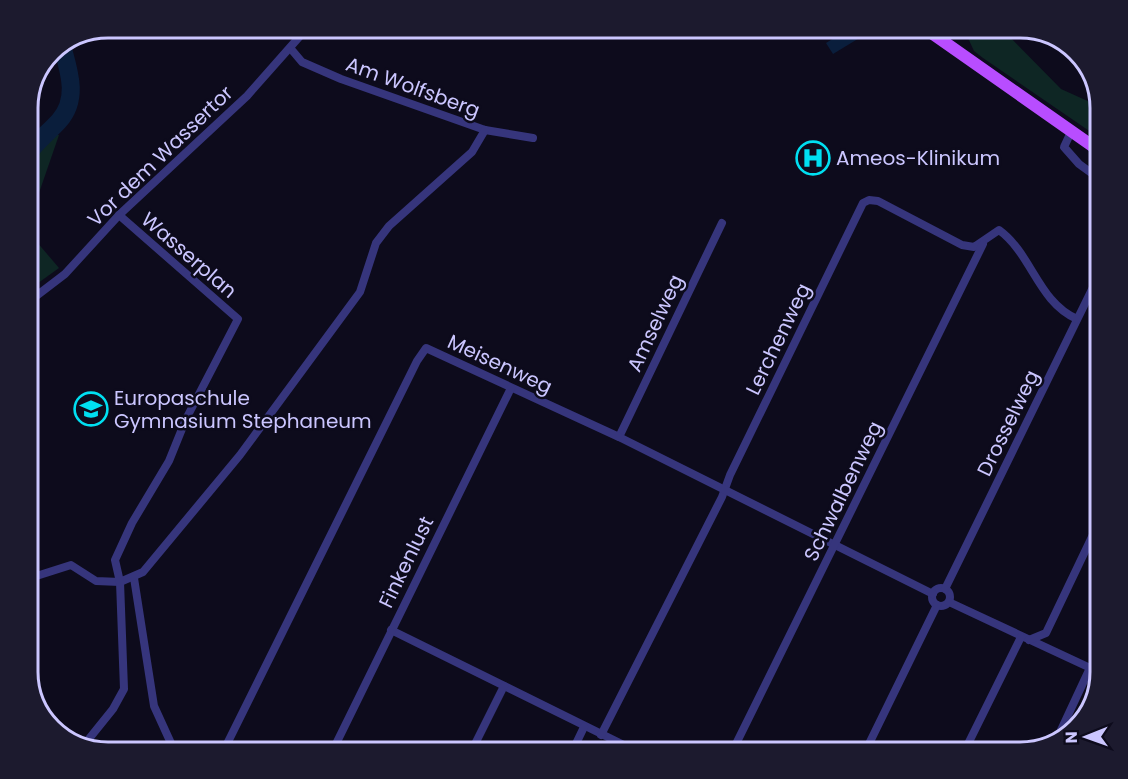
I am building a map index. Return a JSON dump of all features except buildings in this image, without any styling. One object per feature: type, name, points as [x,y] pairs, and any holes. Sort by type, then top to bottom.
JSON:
[{"type":"main road","points":[[939,38],[1090,145]]},
{"type":"street","name":"Vor dem Wassertor","points":[[38,294],[64,274],[119,215],[239,103],[300,38]]},
{"type":"street","name":"Am Wolfsberg","points":[[291,49],[302,62],[311,68],[485,130],[533,138]]},
{"type":"street","points":[[38,576],[71,565],[96,581],[120,582],[134,578],[143,572],[285,397],[360,292],[376,243],[388,226],[472,152],[485,130]]},
{"type":"street","points":[[1071,132],[1064,147],[1079,164],[1090,172]]},
{"type":"street","name":"Lerchenweg","points":[[601,735],[725,489],[863,203],[869,200],[878,201],[962,244],[974,247],[999,230],[1015,244],[1055,304],[1077,319]]},
{"type":"street","name":"Wasserplan","points":[[119,215],[238,319],[186,419],[169,461],[132,523],[115,560],[120,582]]},
{"type":"street","name":"Amselweg","points":[[619,437],[722,223]]},
{"type":"street","name":"Schwalbenweg","points":[[737,742],[983,243]]},
{"type":"street","name":"Drosselweg","points":[[945,589],[1090,293]]},
{"type":"street","name":"Meisenweg","points":[[228,742],[417,361],[426,348],[619,437],[933,594]]},
{"type":"street","name":"Finkenlust","points":[[337,742],[511,387]]},
{"type":"street","points":[[969,742],[1025,638],[1046,633],[1090,541]]},
{"type":"street","points":[[134,578],[154,706],[170,742]]},
{"type":"street","points":[[89,739],[114,709],[124,689],[120,582]]},
{"type":"street","points":[[938,589],[945,589],[951,596],[949,602],[944,606],[937,605],[933,602],[933,594],[938,589]]},
{"type":"street","points":[[949,602],[1090,668],[1074,707]]},
{"type":"street","points":[[869,742],[937,605]]},
{"type":"street","points":[[392,630],[616,742]]},
{"type":"street","points":[[476,742],[504,686]]},
{"type":"street","points":[[577,742],[584,727]]},
{"type":"green space","points":[[968,38],[1011,38],[1061,89],[1090,102],[1090,131],[983,58],[974,51]]},
{"type":"green space","points":[[38,129],[59,135],[38,196]]},
{"type":"green space","points":[[38,243],[59,268],[38,283]]},
{"type":"water","points":[[834,38],[859,38],[833,54],[826,43]]},
{"type":"waterway","points":[[38,142],[59,121],[69,104],[71,85],[64,53]]},
{"type":"place","name":"Ameos-Klinikum","points":[[813,158]]},
{"type":"place","name":"Europaschule Gymnasium Stephaneum","points":[[91,409]]}]
